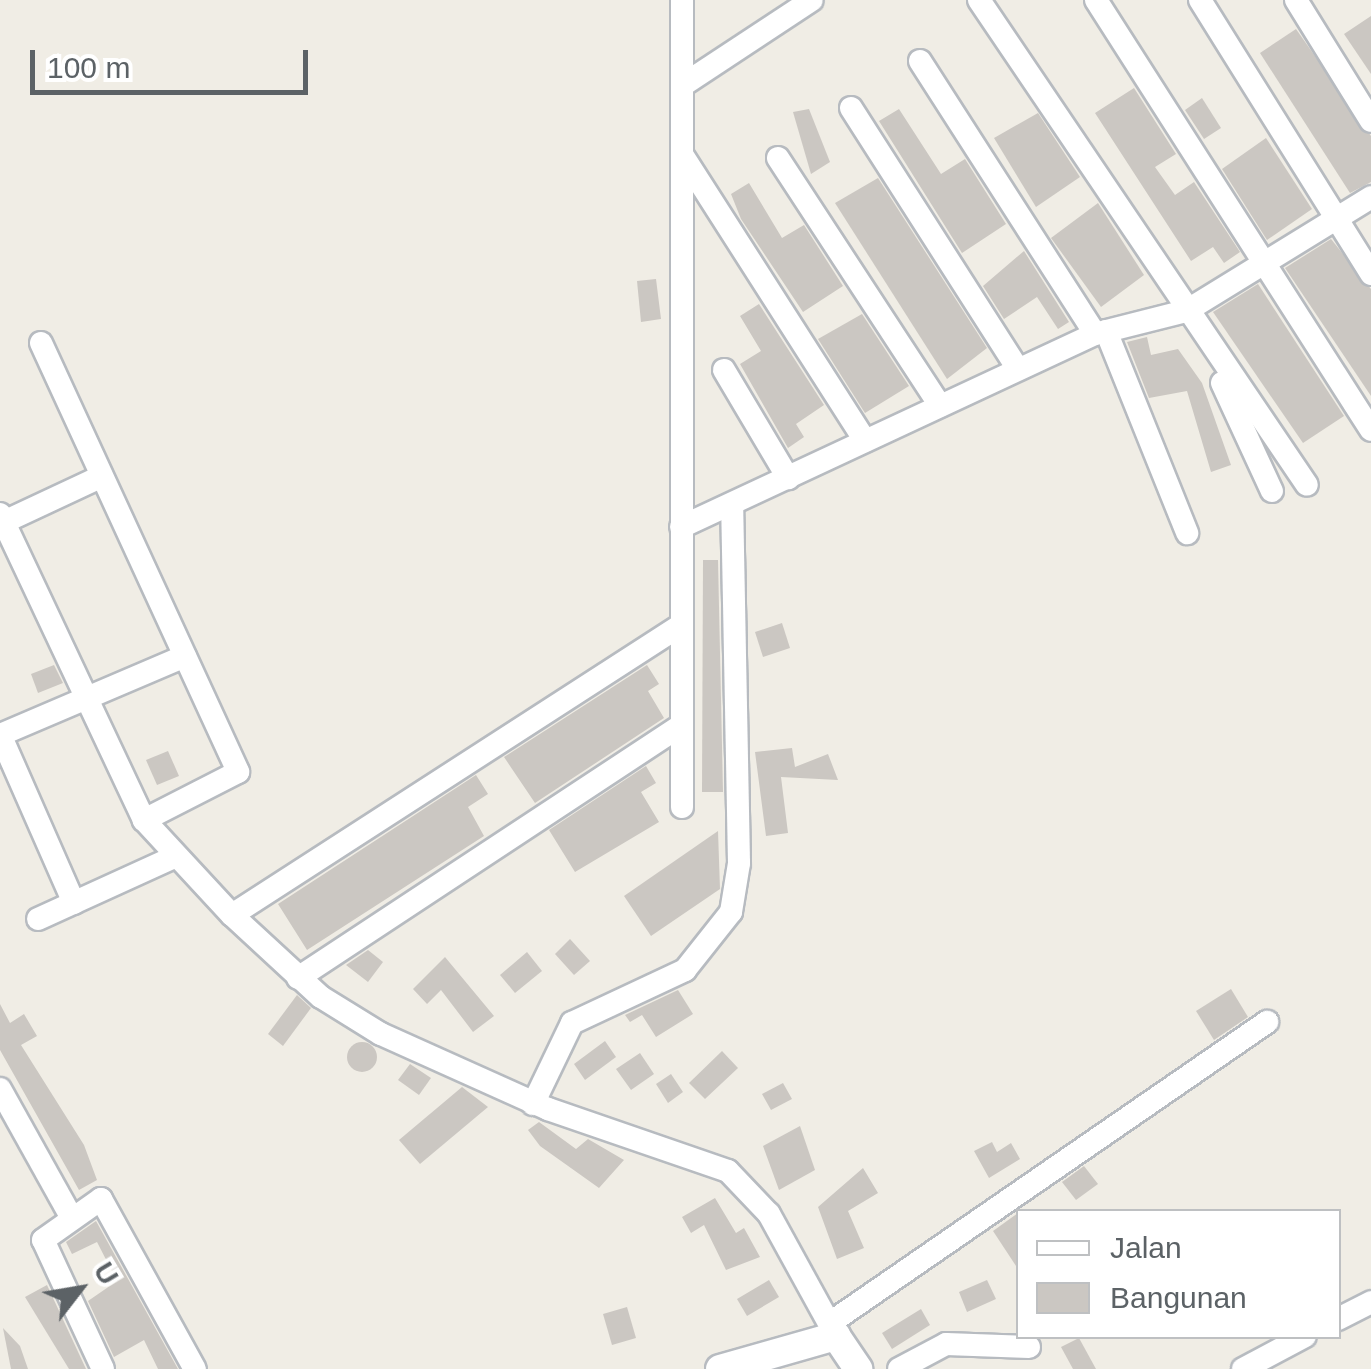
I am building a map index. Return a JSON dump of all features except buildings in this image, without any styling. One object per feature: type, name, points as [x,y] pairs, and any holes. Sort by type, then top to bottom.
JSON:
[{"type":"street","points":[[682,0],[678,628],[682,807]]},
{"type":"street","points":[[683,85],[812,0]]},
{"type":"street","points":[[979,0],[1307,485]]},
{"type":"street","points":[[1096,0],[1371,430]]},
{"type":"street","points":[[1200,0],[1371,274]]},
{"type":"street","points":[[1296,0],[1371,121]]},
{"type":"street","points":[[920,60],[1101,332],[1187,533]]},
{"type":"street","points":[[850,108],[1018,369]]},
{"type":"street","points":[[683,156],[865,441]]},
{"type":"street","points":[[778,158],[940,406]]},
{"type":"street","points":[[680,527],[1101,332],[1192,320],[1264,266],[1371,197]]},
{"type":"street","points":[[1192,320],[1272,491]]},
{"type":"street","points":[[41,343],[238,772],[144,820]]},
{"type":"street","points":[[724,370],[788,478]]},
{"type":"street","points":[[102,476],[2,518],[144,820],[174,857],[298,978],[366,1026],[534,1104],[728,1171],[770,1214],[858,1369]]},
{"type":"street","points":[[534,1104],[572,1023],[684,970],[730,912],[738,863],[732,504]]},
{"type":"street","points":[[232,915],[678,628]]},
{"type":"street","points":[[74,903],[1,737],[185,656]]},
{"type":"street","points":[[298,978],[681,725]]},
{"type":"street","points":[[38,919],[174,857]]},
{"type":"street","points":[[720,1369],[833,1330],[1266,1022]]},
{"type":"street","points":[[4,1104],[70,1215]]},
{"type":"street","points":[[102,1369],[42,1240],[70,1215],[108,1202],[195,1369]]},
{"type":"street","points":[[1341,1317],[1371,1302]]},
{"type":"street","points":[[1243,1369],[1299,1339]]},
{"type":"street","points":[[899,1369],[960,1342],[1030,1347]]}]
